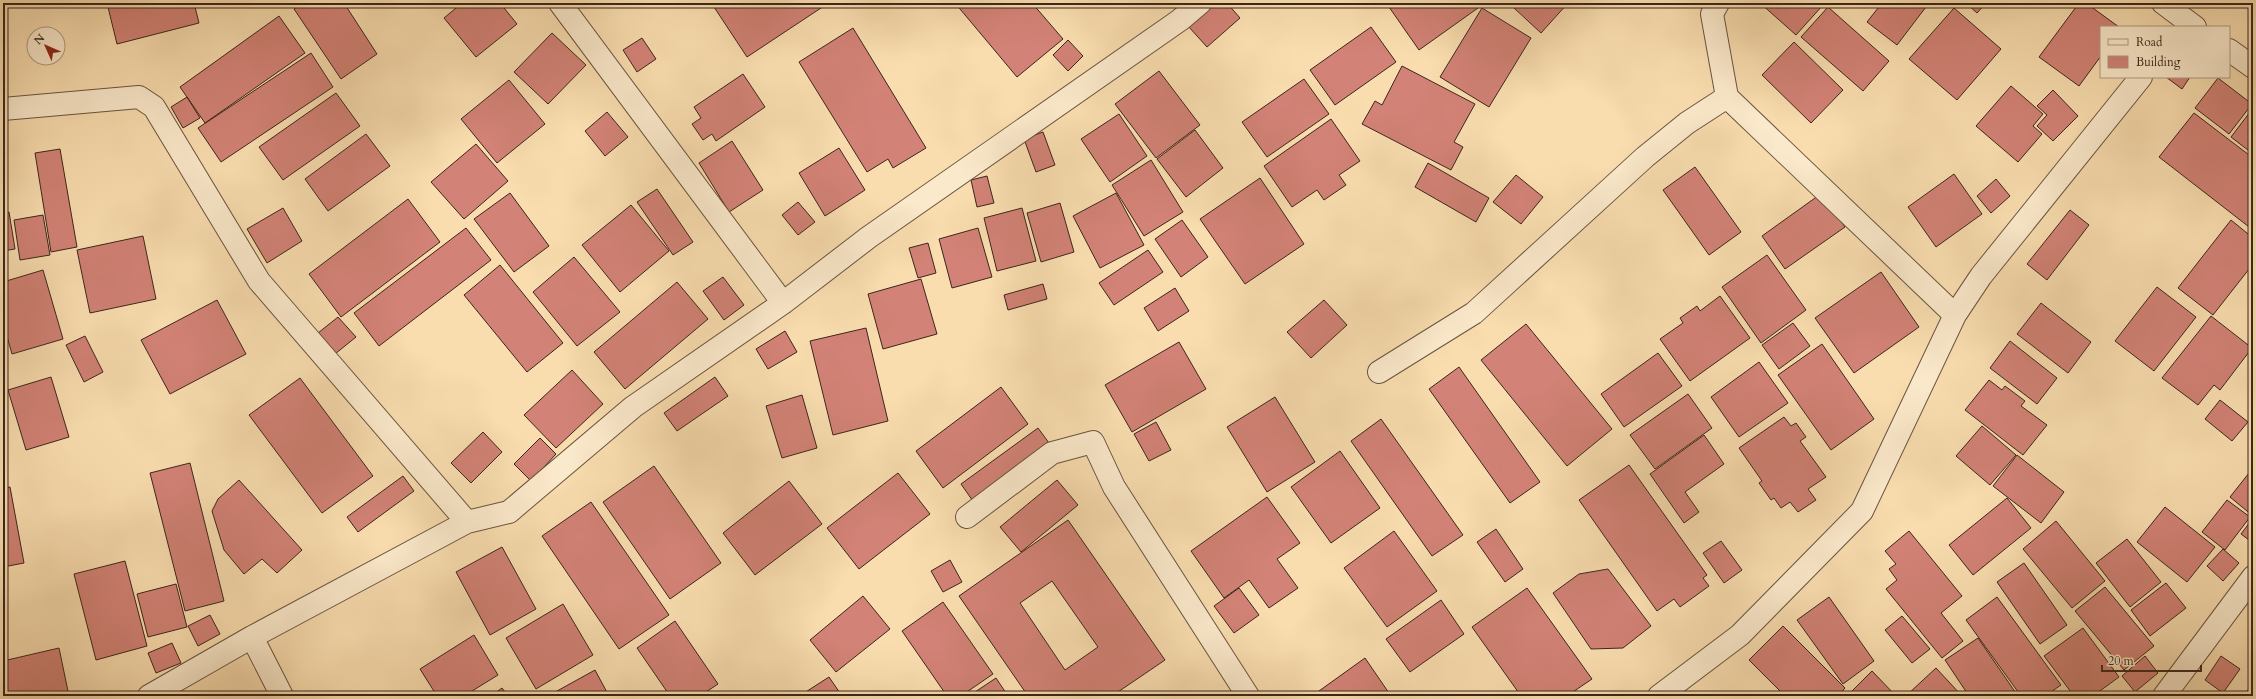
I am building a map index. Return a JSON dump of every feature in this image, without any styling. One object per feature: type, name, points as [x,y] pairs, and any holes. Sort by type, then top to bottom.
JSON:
[{"type":"street","points":[[560,3],[783,302]]},
{"type":"street","points":[[149,696],[252,637],[467,522],[509,512],[633,407],[783,302],[869,237],[1180,20],[1200,3]]},
{"type":"street","points":[[1718,3],[1712,14],[1727,97],[1955,315]]},
{"type":"street","points":[[2163,3],[2188,25]]},
{"type":"street","points":[[2230,51],[2253,67]]},
{"type":"street","points":[[1659,696],[1740,635],[1862,511],[1955,315],[1981,276],[2140,78]]},
{"type":"street","points":[[3,108],[140,97],[154,107],[259,281],[467,522]]},
{"type":"street","points":[[1379,372],[1474,313],[1644,157],[1686,122],[1727,97]]},
{"type":"street","points":[[967,517],[1052,453],[1093,442],[1114,487],[1248,696]]},
{"type":"street","points":[[2164,696],[2253,577]]},
{"type":"street","points":[[252,637],[282,696]]},
{"type":"building","points":[[107,3],[194,3],[199,23],[117,44]]},
{"type":"building","points":[[303,3],[344,3],[377,54],[341,79],[294,9]]},
{"type":"building","points":[[440,3],[450,3],[444,8]]},
{"type":"building","points":[[462,3],[500,3],[517,24],[476,57],[444,18]]},
{"type":"building","points":[[720,3],[822,3],[824,6],[747,57],[714,7]]},
{"type":"building","points":[[955,3],[1032,3],[1063,39],[1017,77]]},
{"type":"building","points":[[1214,3],[1227,3],[1240,18],[1207,47],[1188,26]]},
{"type":"building","points":[[1395,3],[1474,3],[1478,8],[1419,50],[1389,7]]},
{"type":"building","points":[[1518,3],[1568,3],[1541,33],[1514,8]]},
{"type":"building","points":[[1760,3],[1820,3],[1823,5],[1796,35]]},
{"type":"building","points":[[1882,3],[1929,3],[1897,45],[1867,22]]},
{"type":"building","points":[[1966,3],[1986,3],[1977,13]]},
{"type":"building","points":[[2079,3],[2086,3],[2118,26],[2100,26],[2100,57],[2079,86],[2039,57]]},
{"type":"building","points":[[1828,7],[1889,61],[1863,91],[1801,37]]},
{"type":"building","points":[[1482,8],[1531,38],[1489,107],[1440,77]]},
{"type":"building","points":[[1954,8],[2001,49],[1957,100],[1909,59]]},
{"type":"building","points":[[279,16],[305,53],[205,123],[180,87]]},
{"type":"building","points":[[1371,27],[1396,62],[1335,105],[1310,70]]},
{"type":"building","points":[[853,28],[926,148],[893,168],[888,159],[867,172],[799,62]]},
{"type":"building","points":[[552,33],[586,65],[548,104],[514,72]]},
{"type":"building","points":[[642,38],[656,59],[637,72],[623,50]]},
{"type":"building","points":[[1068,40],[1083,56],[1068,71],[1053,55]]},
{"type":"building","points":[[1794,42],[1843,90],[1811,123],[1762,75]]},
{"type":"building","points":[[311,53],[333,87],[221,162],[198,128]]},
{"type":"building","points":[[1402,66],[1475,104],[1454,142],[1463,147],[1451,170],[1362,124],[1375,101],[1382,105]]},
{"type":"building","points":[[1159,71],[1200,125],[1156,158],[1115,104]]},
{"type":"building","points":[[743,74],[765,107],[716,141],[712,134],[703,140],[692,124],[701,118],[694,107]]},
{"type":"building","points":[[2167,78],[2189,78],[2182,89]]},
{"type":"building","points":[[2218,78],[2252,104],[2229,134],[2195,108]]},
{"type":"building","points":[[1304,79],[1329,114],[1267,157],[1242,122]]},
{"type":"building","points":[[509,80],[545,124],[497,163],[461,119]]},
{"type":"building","points":[[2011,86],[2043,114],[2033,126],[2042,134],[2018,162],[1976,126]]},
{"type":"building","points":[[2053,90],[2078,116],[2053,141],[2037,126],[2047,115],[2037,106]]},
{"type":"building","points":[[336,93],[360,126],[283,180],[259,147]]},
{"type":"building","points":[[187,97],[200,118],[183,128],[171,107]]},
{"type":"building","points":[[2253,108],[2253,154],[2231,137]]},
{"type":"building","points":[[607,112],[628,137],[605,156],[585,131]]},
{"type":"building","points":[[2194,113],[2253,158],[2253,230],[2159,157]]},
{"type":"building","points":[[1119,114],[1147,156],[1110,182],[1081,139]]},
{"type":"building","points":[[1331,119],[1360,161],[1339,175],[1346,185],[1324,200],[1317,190],[1292,207],[1264,166]]},
{"type":"building","points":[[1195,130],[1223,168],[1186,197],[1157,159]]},
{"type":"building","points":[[1043,132],[1055,165],[1036,172],[1024,139]]},
{"type":"building","points":[[366,134],[390,166],[328,211],[305,179]]},
{"type":"building","points":[[732,141],[763,190],[729,212],[699,163]]},
{"type":"building","points":[[476,144],[508,181],[464,219],[431,182]]},
{"type":"building","points":[[839,148],[865,190],[825,216],[799,173]]},
{"type":"building","points":[[60,149],[77,247],[51,252],[35,153]]},
{"type":"building","points":[[1151,160],[1183,212],[1144,236],[1112,185]]},
{"type":"building","points":[[1428,163],[1489,198],[1476,222],[1415,187]]},
{"type":"building","points":[[1695,167],[1741,232],[1709,255],[1663,190]]},
{"type":"building","points":[[1954,174],[1982,214],[1936,247],[1908,207]]},
{"type":"building","points":[[1516,175],[1543,197],[1521,224],[1493,202]]},
{"type":"building","points":[[987,176],[994,203],[977,207],[971,180]]},
{"type":"building","points":[[1260,178],[1304,244],[1245,284],[1200,219]]},
{"type":"building","points":[[1996,179],[2010,196],[1991,213],[1977,196]]},
{"type":"building","points":[[657,189],[693,242],[673,255],[637,202]]},
{"type":"building","points":[[510,193],[549,246],[514,272],[474,219]]},
{"type":"building","points":[[1116,193],[1144,245],[1100,268],[1073,216]]},
{"type":"building","points":[[1822,193],[1845,227],[1785,269],[1762,236]]},
{"type":"building","points":[[408,199],[440,242],[341,317],[309,274]]},
{"type":"building","points":[[798,202],[815,222],[798,235],[782,215]]},
{"type":"building","points":[[1060,203],[1074,252],[1041,262],[1027,213]]},
{"type":"building","points":[[631,205],[669,251],[620,292],[582,245]]},
{"type":"building","points":[[283,208],[302,241],[267,263],[247,229]]},
{"type":"building","points":[[1022,208],[1036,261],[997,271],[984,218]]},
{"type":"building","points":[[2070,210],[2089,225],[2047,280],[2027,264]]},
{"type":"building","points":[[9,212],[15,249],[3,251],[3,213]]},
{"type":"building","points":[[43,215],[50,255],[20,260],[14,220]]},
{"type":"building","points":[[1182,220],[1208,257],[1181,277],[1155,239]]},
{"type":"building","points":[[2231,220],[2253,238],[2253,264],[2213,315],[2178,288]]},
{"type":"building","points":[[466,228],[491,260],[379,346],[354,313]]},
{"type":"building","points":[[978,228],[992,277],[952,288],[939,239]]},
{"type":"building","points":[[143,236],[156,299],[90,313],[77,250]]},
{"type":"building","points":[[928,243],[936,273],[918,278],[909,248]]},
{"type":"building","points":[[1148,250],[1163,272],[1114,305],[1099,283]]},
{"type":"building","points":[[1767,255],[1806,310],[1761,343],[1722,287]]},
{"type":"building","points":[[574,257],[620,312],[577,346],[533,292]]},
{"type":"building","points":[[500,265],[563,343],[527,372],[464,295]]},
{"type":"building","points":[[43,270],[63,339],[12,354],[3,322],[3,282]]},
{"type":"building","points":[[1881,272],[1919,327],[1854,373],[1815,318]]},
{"type":"building","points":[[723,277],[744,305],[724,320],[703,291]]},
{"type":"building","points":[[921,279],[937,334],[883,349],[868,294]]},
{"type":"building","points":[[677,282],[708,319],[625,389],[594,352]]},
{"type":"building","points":[[1043,284],[1047,299],[1008,310],[1004,295]]},
{"type":"building","points":[[2157,287],[2196,317],[2154,371],[2115,341]]},
{"type":"building","points":[[1175,288],[1189,311],[1158,331],[1144,308]]},
{"type":"building","points":[[1720,296],[1750,338],[1690,381],[1660,339],[1683,323],[1680,318],[1697,306],[1700,311]]},
{"type":"building","points":[[217,300],[246,354],[170,394],[141,340]]},
{"type":"building","points":[[1324,300],[1347,325],[1311,358],[1287,332]]},
{"type":"building","points":[[2041,303],[2091,342],[2068,373],[2017,334]]},
{"type":"building","points":[[2211,316],[2252,348],[2220,390],[2214,385],[2198,405],[2162,378]]},
{"type":"building","points":[[338,317],[356,337],[335,354],[318,333]]},
{"type":"building","points":[[1793,323],[1810,346],[1779,369],[1762,345]]},
{"type":"building","points":[[1526,324],[1612,429],[1567,466],[1481,360]]},
{"type":"building","points":[[866,328],[888,421],[833,435],[810,341]]},
{"type":"building","points":[[785,331],[797,352],[768,369],[756,349]]},
{"type":"building","points":[[85,336],[103,372],[84,382],[66,345]]},
{"type":"building","points":[[2010,341],[2057,378],[2037,404],[1990,368]]},
{"type":"building","points":[[1179,342],[1206,389],[1132,432],[1105,385]]},
{"type":"building","points":[[1822,344],[1874,419],[1831,450],[1778,375]]},
{"type":"building","points":[[1658,353],[1682,386],[1624,427],[1601,394]]},
{"type":"building","points":[[1759,362],[1788,403],[1739,437],[1711,397]]},
{"type":"building","points":[[1459,367],[1540,482],[1510,503],[1429,389]]},
{"type":"building","points":[[572,370],[603,404],[556,448],[524,415]]},
{"type":"building","points":[[51,377],[69,437],[26,450],[8,390]]},
{"type":"building","points":[[715,377],[728,396],[677,431],[664,413]]},
{"type":"building","points":[[300,378],[373,476],[322,513],[249,415]]},
{"type":"building","points":[[1989,380],[2002,390],[2005,386],[2025,401],[2021,406],[2047,425],[2023,455],[1965,410]]},
{"type":"building","points":[[1001,387],[1028,424],[943,488],[916,451]]},
{"type":"building","points":[[1688,394],[1712,428],[1655,469],[1630,435]]},
{"type":"building","points":[[802,395],[817,448],[782,458],[766,406]]},
{"type":"building","points":[[1275,397],[1315,462],[1267,492],[1227,427]]},
{"type":"building","points":[[2220,400],[2248,422],[2232,441],[2205,419]]},
{"type":"building","points":[[1784,417],[1791,426],[1796,423],[1806,437],[1800,441],[1826,477],[1808,489],[1816,500],[1798,512],[1790,502],[1781,508],[1774,498],[1771,500],[1759,483],[1762,481],[1739,448]]},
{"type":"building","points":[[1381,419],[1463,535],[1432,556],[1351,441]]},
{"type":"building","points":[[1156,422],[1171,450],[1149,461],[1134,434]]},
{"type":"building","points":[[1982,426],[2016,455],[1990,485],[1956,456]]},
{"type":"building","points":[[1038,428],[1052,447],[975,504],[961,484]]},
{"type":"building","points":[[483,432],[502,452],[471,483],[451,463]]},
{"type":"building","points":[[1704,435],[1724,464],[1685,492],[1699,512],[1684,523],[1650,474]]},
{"type":"building","points":[[540,438],[556,454],[531,481],[514,464]]},
{"type":"building","points":[[1340,451],[1380,508],[1331,543],[1291,487]]},
{"type":"building","points":[[2017,455],[2064,492],[2041,523],[1993,486]]},
{"type":"building","points":[[190,463],[224,601],[185,611],[150,473]]},
{"type":"building","points":[[1629,465],[1707,575],[1703,578],[1709,586],[1680,607],[1674,599],[1657,611],[1579,500]]},
{"type":"building","points":[[654,466],[721,563],[670,599],[603,502]]},
{"type":"building","points":[[2253,468],[2253,516],[2230,497]]},
{"type":"building","points":[[898,473],[930,514],[859,569],[827,528]]},
{"type":"building","points":[[403,476],[414,491],[358,532],[347,517]]},
{"type":"building","points":[[239,480],[302,550],[277,573],[262,559],[244,574],[224,550],[212,511],[218,499]]},
{"type":"building","points":[[1057,480],[1078,505],[1021,552],[1000,527]]},
{"type":"building","points":[[789,481],[822,524],[755,575],[723,533]]},
{"type":"building","points":[[10,487],[24,563],[3,567],[3,488]]},
{"type":"building","points":[[1267,497],[1300,543],[1277,559],[1298,588],[1269,608],[1249,580],[1224,598],[1191,551]]},
{"type":"building","points":[[2007,498],[2031,528],[1973,575],[1949,545]]},
{"type":"building","points":[[2227,500],[2250,517],[2225,550],[2202,532]]},
{"type":"building","points":[[591,502],[669,615],[619,649],[542,536]]},
{"type":"building","points":[[2165,507],[2215,547],[2187,582],[2137,542]]},
{"type":"building","points":[[2253,518],[2253,543],[2241,534]]},
{"type":"building","points":[[1068,520],[1165,660],[1112,696],[1028,696],[959,596]],"holes":[[[1052,581],[1098,647],[1065,670],[1020,603]]]},
{"type":"building","points":[[2056,521],[2105,581],[2072,608],[2023,549]]},
{"type":"building","points":[[1496,529],[1523,569],[1505,582],[1477,542]]},
{"type":"building","points":[[1394,531],[1437,591],[1387,627],[1344,568]]},
{"type":"building","points":[[1909,531],[1962,596],[1941,613],[1963,641],[1942,658],[1886,589],[1897,580],[1889,569],[1896,564],[1885,551]]},
{"type":"building","points":[[2127,539],[2161,582],[2130,607],[2096,563]]},
{"type":"building","points":[[1721,541],[1742,570],[1724,583],[1703,553]]},
{"type":"building","points":[[502,547],[536,609],[490,635],[456,572]]},
{"type":"building","points":[[2223,549],[2239,563],[2223,581],[2207,566]]},
{"type":"building","points":[[950,560],[962,582],[943,592],[931,571]]},
{"type":"building","points":[[125,561],[147,646],[96,660],[74,574]]},
{"type":"building","points":[[2024,563],[2067,625],[2040,644],[1997,582]]},
{"type":"building","points":[[1608,569],[1651,626],[1623,648],[1591,649],[1553,593],[1579,574]]},
{"type":"building","points":[[2166,583],[2186,608],[2150,636],[2131,610]]},
{"type":"building","points":[[176,584],[187,627],[148,637],[137,594]]},
{"type":"building","points":[[2105,587],[2154,646],[2124,670],[2075,611]]},
{"type":"building","points":[[1239,588],[1259,615],[1234,633],[1214,606]]},
{"type":"building","points":[[1527,588],[1592,679],[1567,696],[1521,696],[1472,627]]},
{"type":"building","points":[[863,596],[890,629],[836,672],[810,640]]},
{"type":"building","points":[[1829,597],[1874,661],[1843,684],[1797,620]]},
{"type":"building","points":[[1997,597],[2061,685],[2045,696],[2021,696],[1966,620]]},
{"type":"building","points":[[1441,600],[1464,634],[1410,672],[1386,639]]},
{"type":"building","points":[[943,602],[993,674],[961,696],[947,696],[902,631]]},
{"type":"building","points":[[563,604],[593,655],[536,689],[506,638]]},
{"type":"building","points":[[210,615],[220,634],[198,646],[188,626]]},
{"type":"building","points":[[1902,616],[1930,649],[1912,663],[1885,630]]},
{"type":"building","points":[[675,621],[718,684],[700,696],[670,696],[637,648]]},
{"type":"building","points":[[1783,626],[1845,688],[1838,696],[1785,696],[1749,660]]},
{"type":"building","points":[[2083,628],[2119,677],[2093,696],[2074,696],[2044,656]]},
{"type":"building","points":[[474,635],[498,675],[464,696],[437,696],[420,669]]},
{"type":"building","points":[[1978,638],[2018,696],[1969,696],[1945,660]]},
{"type":"building","points":[[172,643],[181,663],[156,673],[148,653]]},
{"type":"building","points":[[59,648],[69,696],[6,696],[3,680],[3,661]]},
{"type":"building","points":[[2145,656],[2158,673],[2135,692],[2122,676]]},
{"type":"building","points":[[2221,656],[2240,669],[2223,693],[2205,680]]},
{"type":"building","points":[[1365,658],[1391,696],[1312,696]]},
{"type":"building","points":[[1936,668],[1962,696],[1910,696],[1908,694]]},
{"type":"building","points":[[595,670],[609,696],[548,696]]},
{"type":"building","points":[[1872,671],[1896,696],[1847,696]]},
{"type":"building","points":[[829,677],[842,696],[801,695]]},
{"type":"building","points":[[996,678],[1008,696],[969,696]]},
{"type":"building","points":[[2250,687],[2253,689],[2253,696],[2244,696]]},
{"type":"building","points":[[502,688],[508,696],[491,696]]},
{"type":"building","points":[[2118,691],[2122,696],[2112,696]]}]
